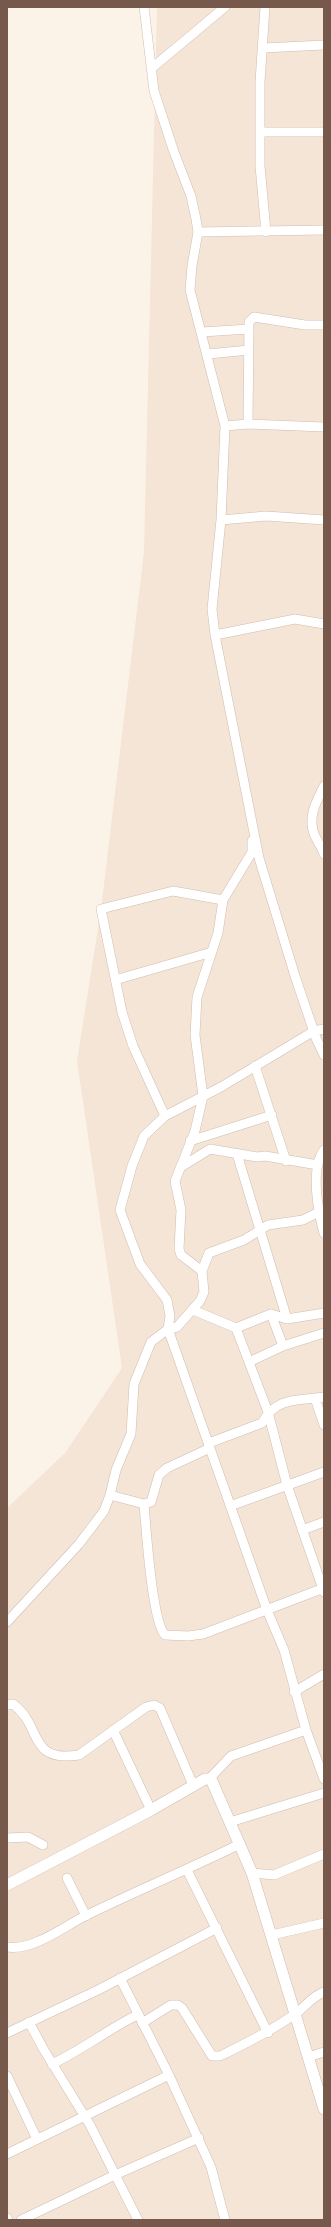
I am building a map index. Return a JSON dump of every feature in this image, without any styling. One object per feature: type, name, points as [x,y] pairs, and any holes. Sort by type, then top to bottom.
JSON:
[{"type":"street","points":[[144,7],[145,31],[152,68],[154,90],[174,152],[191,196],[198,232],[192,266],[190,290],[208,354],[225,426],[221,520],[212,609],[215,635],[259,858],[314,1031],[324,1055]]},
{"type":"street","points":[[152,68],[225,7]]},
{"type":"street","points":[[266,7],[262,48],[261,132],[261,178],[266,232]]},
{"type":"street","points":[[262,48],[324,45]]},
{"type":"street","points":[[261,132],[324,132]]},
{"type":"street","points":[[198,232],[324,230]]},
{"type":"street","points":[[248,424],[249,322],[254,317],[305,325],[324,325]]},
{"type":"street","points":[[202,332],[249,329]]},
{"type":"street","points":[[208,354],[230,350],[249,350]]},
{"type":"street","points":[[225,426],[248,424],[324,427]]},
{"type":"street","points":[[221,520],[266,516],[324,520]]},
{"type":"street","points":[[215,635],[295,619],[324,624]]},
{"type":"street","points":[[324,786],[312,808],[312,822],[315,835],[324,854]]},
{"type":"street","points":[[202,1271],[181,1255],[179,1250],[181,1210],[175,1181],[200,1115],[203,1096],[195,1035],[197,997],[218,933],[223,900],[252,852],[252,826]]},
{"type":"street","points":[[165,1116],[133,1046],[115,980],[101,909],[172,891],[223,900]]},
{"type":"street","points":[[115,980],[212,952]]},
{"type":"street","points":[[324,1029],[314,1031],[203,1096],[165,1116],[144,1136],[138,1150],[120,1210],[140,1264],[167,1300],[170,1316],[168,1329],[267,1610],[286,1654],[294,1692],[324,1779]]},
{"type":"street","points":[[255,1066],[286,1161]]},
{"type":"street","points":[[190,1141],[272,1115]]},
{"type":"street","points":[[181,1167],[210,1149],[318,1165]]},
{"type":"street","points":[[324,1150],[318,1165],[321,1192],[319,1212],[324,1233]]},
{"type":"street","points":[[236,1154],[287,1319]]},
{"type":"street","points":[[7,1622],[79,1544],[104,1512],[116,1470],[131,1434],[134,1384],[150,1342],[168,1329],[177,1327],[192,1310],[204,1292],[202,1271],[209,1253],[244,1240],[260,1229],[278,1222],[303,1220],[319,1212]]},
{"type":"street","points":[[192,1310],[236,1328],[271,1314],[287,1319],[324,1313]]},
{"type":"street","points":[[271,1314],[282,1346]]},
{"type":"street","points":[[144,1504],[151,1576],[160,1627],[165,1635],[188,1636],[203,1634],[324,1590],[287,1485],[268,1412],[236,1328]]},
{"type":"street","points":[[249,1362],[282,1346],[324,1333]]},
{"type":"street","points":[[110,1495],[144,1504],[153,1500],[159,1475],[167,1468],[209,1446],[262,1423],[268,1412],[289,1400],[320,1397],[324,1425]]},
{"type":"street","points":[[230,1506],[324,1472]]},
{"type":"street","points":[[302,1530],[324,1522]]},
{"type":"street","points":[[294,1692],[324,1674]]},
{"type":"street","points":[[7,1705],[13,1704],[22,1710],[39,1744],[46,1751],[56,1757],[79,1755],[146,1707],[154,1705],[160,1708],[193,1785]]},
{"type":"street","points":[[113,1730],[151,1810]]},
{"type":"street","points":[[7,1885],[151,1810],[193,1785],[210,1778],[232,1756],[306,1730]]},
{"type":"street","points":[[210,1778],[215,1786],[252,1873],[324,2108]]},
{"type":"street","points":[[230,1822],[324,1793]]},
{"type":"street","points":[[7,1838],[28,1837],[43,1845]]},
{"type":"street","points":[[7,1946],[22,1946],[35,1942],[86,1916],[240,1844]]},
{"type":"street","points":[[252,1873],[274,1875],[324,1854]]},
{"type":"street","points":[[187,1870],[268,2033]]},
{"type":"street","points":[[67,1878],[86,1916]]},
{"type":"street","points":[[272,1935],[324,1923]]},
{"type":"street","points":[[7,2033],[120,1978],[217,1928]]},
{"type":"street","points":[[120,1978],[199,2138],[211,2167],[225,2220]]},
{"type":"street","points":[[52,2064],[76,2052],[114,2027],[140,2019],[172,2005],[178,2005],[182,2008],[212,2056],[220,2056],[268,2033],[295,2014],[305,2003],[324,1992]]},
{"type":"street","points":[[29,2022],[52,2064],[84,2115],[138,2220]]},
{"type":"street","points":[[308,2057],[324,2052]]},
{"type":"street","points":[[7,2154],[84,2115],[169,2075]]},
{"type":"street","points":[[7,2076],[37,2139]]},
{"type":"street","points":[[21,2220],[115,2175],[199,2138]]},
{"type":"shaded area","points":[[157,7],[324,7],[324,2220],[7,2220],[7,1508],[65,1453],[122,1368],[77,1061],[101,909],[144,552]]}]
